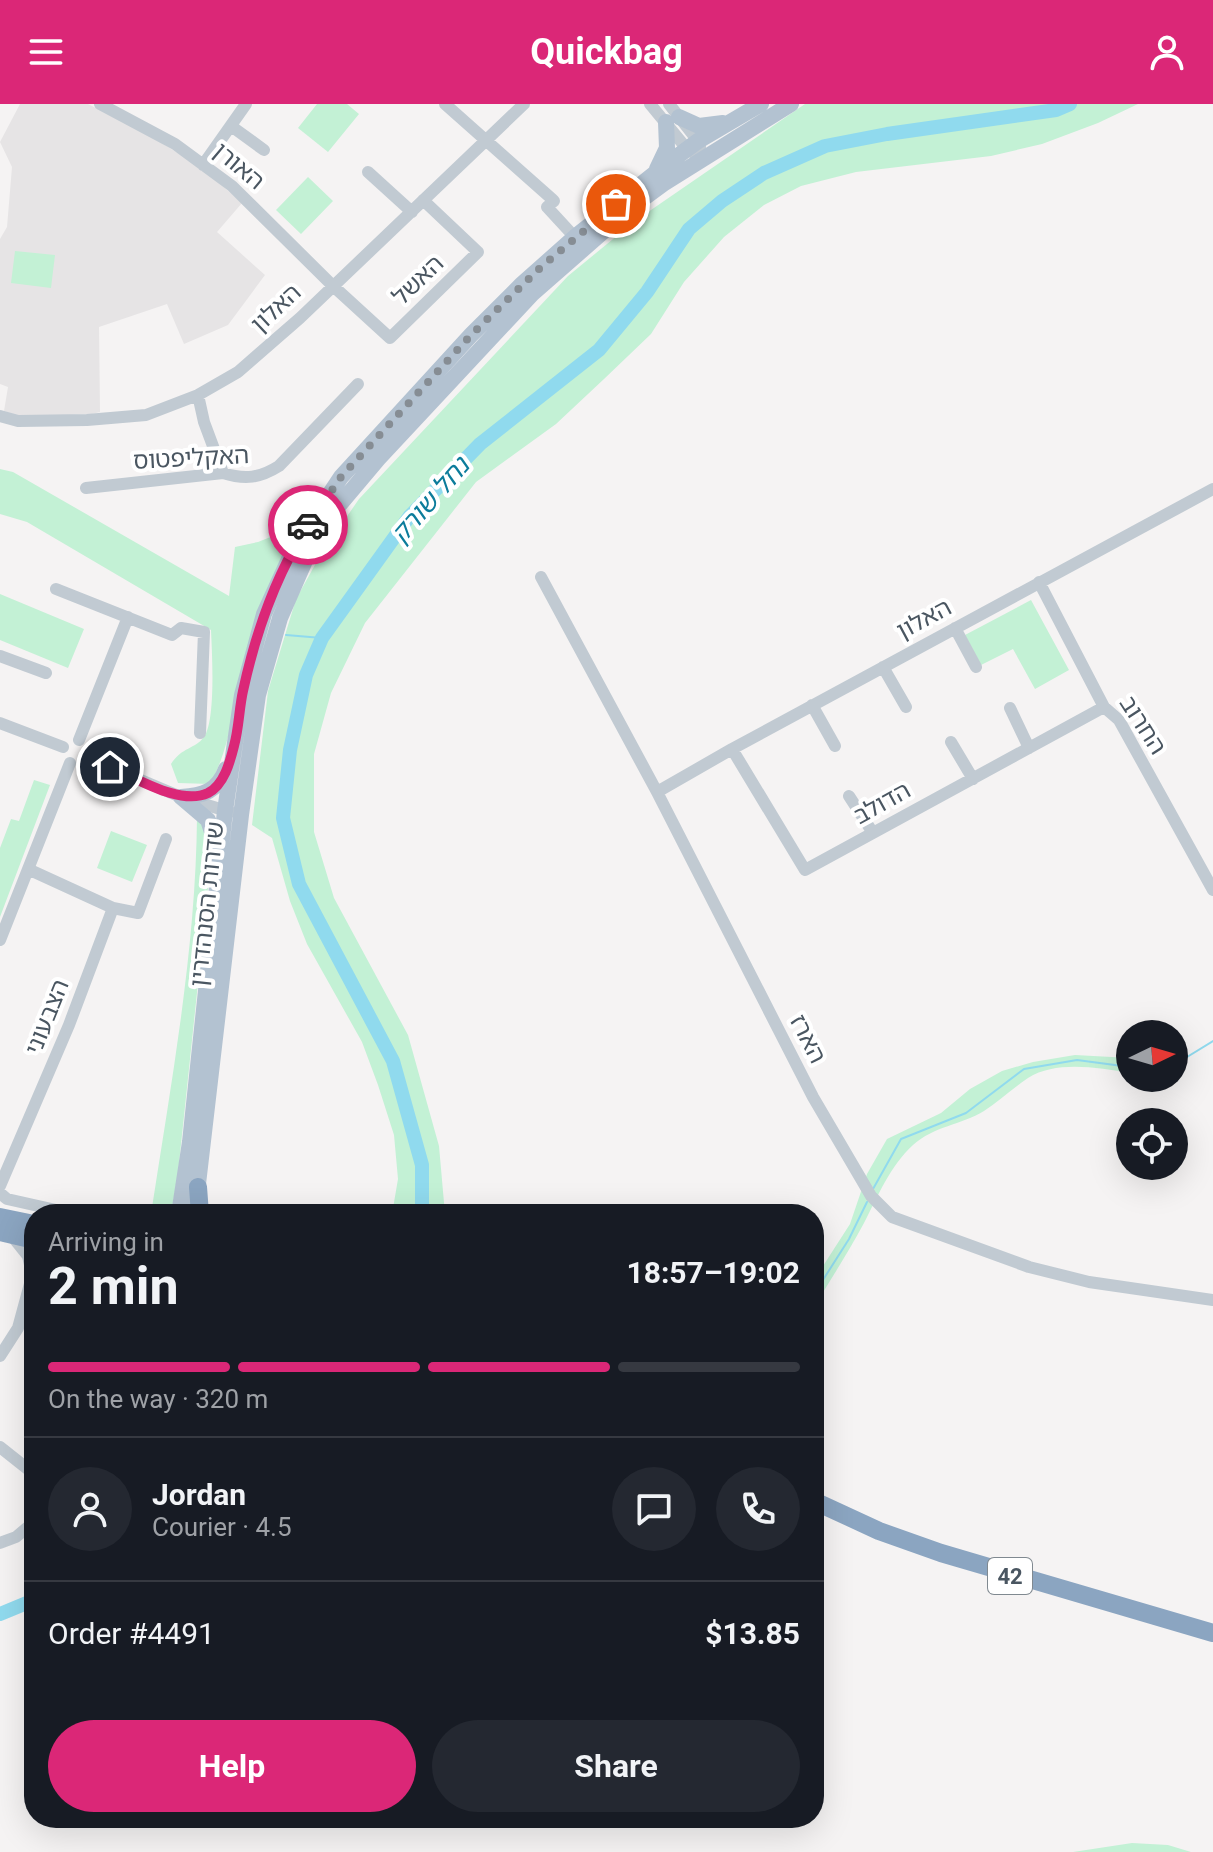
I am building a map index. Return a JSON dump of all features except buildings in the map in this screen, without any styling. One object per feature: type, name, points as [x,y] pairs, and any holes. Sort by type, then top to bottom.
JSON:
[{"type":"highway","points":[[197,1204],[198,1187]]},
{"type":"highway","points":[[0,1217],[24,1222]]},
{"type":"highway","name":"42","points":[[824,1506],[879,1531],[954,1558],[1213,1633]]},
{"type":"main road","name":"שדרות הסנהדרין","points":[[181,1204],[219,874],[266,659],[295,579],[330,516],[388,448],[532,294],[696,150],[761,104]]},
{"type":"main road","name":"שדרות הסנהדרין","points":[[198,1187],[233,813],[234,745],[248,666],[264,614],[295,546],[341,477],[522,284],[576,236],[651,177],[696,150],[791,104]]},
{"type":"main road","points":[[651,177],[665,156],[671,114],[699,126],[736,120]]},
{"type":"main road","points":[[181,797],[206,794],[218,786],[234,745]]},
{"type":"main road","points":[[181,797],[200,812],[211,827],[217,845],[219,874]]},
{"type":"street","name":"האורן","points":[[100,104],[157,134],[232,186],[332,285]]},
{"type":"street","points":[[203,165],[246,104]]},
{"type":"street","points":[[445,104],[554,201],[547,207],[570,232]]},
{"type":"street","name":"האלון","points":[[0,416],[18,421],[146,415],[198,395],[238,372],[524,104]]},
{"type":"street","points":[[650,104],[671,114],[696,150]]},
{"type":"street","points":[[231,126],[264,150]]},
{"type":"street","points":[[368,172],[412,212]]},
{"type":"street","name":"האשל","points":[[332,285],[390,338],[478,252],[423,200]]},
{"type":"street","name":"האקליפטוס","points":[[86,488],[223,473],[251,478],[264,476],[279,466],[358,384]]},
{"type":"street","points":[[198,395],[204,422],[223,473]]},
{"type":"street","name":"האלון","points":[[657,792],[1213,489]]},
{"type":"street","name":"הארז","points":[[541,577],[657,792],[813,1097],[874,1200],[892,1217],[1029,1267],[1089,1282],[1213,1300]]},
{"type":"street","name":"החרוב","points":[[1039,582],[1104,707],[1119,720],[1213,890]]},
{"type":"street","points":[[56,589],[172,635],[181,628],[204,632],[200,733]]},
{"type":"street","points":[[79,740],[128,617]]},
{"type":"street","points":[[955,628],[976,667]]},
{"type":"street","points":[[0,656],[46,673]]},
{"type":"street","points":[[883,667],[906,707]]},
{"type":"street","points":[[812,705],[835,746]]},
{"type":"street","name":"הדולב","points":[[732,749],[805,870],[1104,707]]},
{"type":"street","points":[[1010,708],[1029,748]]},
{"type":"street","points":[[0,723],[63,747]]},
{"type":"street","points":[[70,740],[79,740],[87,747],[86,757],[77,764],[70,763],[63,755],[63,747],[70,740]]},
{"type":"street","points":[[951,742],[973,779]]},
{"type":"street","points":[[86,757],[181,797],[233,813]]},
{"type":"street","points":[[0,940],[70,763]]},
{"type":"street","points":[[849,796],[873,833]]},
{"type":"street","points":[[30,870],[113,908],[138,913],[166,839]]},
{"type":"street","name":"הצבעוני","points":[[0,1186],[69,1025],[113,908]]},
{"type":"street","points":[[0,1193],[7,1199],[29,1204]]},
{"type":"street","points":[[6,1234],[24,1252]]},
{"type":"street","points":[[0,1356],[18,1328],[24,1306]]},
{"type":"street","points":[[0,1447],[24,1466]]},
{"type":"street","points":[[0,1543],[24,1530]]},
{"type":"shaded area","points":[[20,104],[88,104],[152,137],[202,168],[242,203],[217,232],[265,275],[228,325],[184,344],[167,304],[99,327],[100,412],[92,414],[22,417],[4,411],[8,387],[0,384],[0,239],[7,227],[12,167],[0,142]]},
{"type":"green space","points":[[317,104],[347,104],[359,114],[328,152],[298,128]]},
{"type":"green space","points":[[805,104],[1054,104],[1056,113],[1055,104],[1138,104],[1042,144],[991,156],[856,172],[801,186],[764,205],[724,237],[684,282],[651,334],[556,424],[476,482],[365,623],[331,693],[314,754],[314,832],[334,898],[408,1035],[439,1146],[444,1204],[394,1204],[398,1179],[394,1135],[362,1042],[307,944],[290,901],[272,838],[252,825],[268,691],[296,599],[321,554],[359,499],[568,276],[635,221]]},
{"type":"green space","points":[[308,177],[333,201],[301,234],[276,210]]},
{"type":"green space","points":[[15,251],[55,255],[51,288],[11,283]]},
{"type":"green space","points":[[0,469],[13,472],[229,596],[235,547],[258,542],[293,528],[259,622],[225,746],[210,784],[178,783],[171,764],[200,741],[208,728],[212,686],[211,630],[27,522],[0,514]]},
{"type":"green space","points":[[0,594],[84,629],[68,668],[0,640]]},
{"type":"green space","points":[[1031,600],[1069,670],[1035,689],[1013,649],[981,665],[965,635]]},
{"type":"green space","points":[[34,780],[50,785],[0,917],[0,848],[11,819],[19,821]]},
{"type":"green space","points":[[197,817],[213,841],[178,1173],[173,1204],[153,1204],[187,966]]},
{"type":"green space","points":[[111,831],[147,845],[132,882],[97,868]]},
{"type":"green space","points":[[1075,1055],[1116,1057],[1116,1071],[1065,1067],[1039,1072],[984,1111],[913,1145],[891,1172],[824,1290],[824,1264],[850,1224],[867,1174],[887,1139],[941,1113],[970,1089],[1002,1071]]},
{"type":"green space","points":[[1132,1843],[1168,1845],[1191,1852],[1073,1852]]},
{"type":"waterway","name":"נחל שורק","points":[[422,1204],[422,1165],[393,1061],[299,884],[283,818],[290,750],[306,675],[322,638],[409,517],[480,444],[599,350],[647,292],[689,229],[722,201],[764,173],[825,146],[1056,110],[1070,104]]},
{"type":"waterway","points":[[286,635],[322,638]]},
{"type":"waterway","points":[[1188,1056],[1213,1041]]},
{"type":"waterway","points":[[873,1189],[901,1139],[966,1113],[1024,1069],[1077,1060],[1116,1065]]},
{"type":"waterway","points":[[824,1278],[849,1239],[867,1202]]},
{"type":"waterway","name":"נחל שורק","points":[[0,1614],[24,1604]]},
{"type":"way so far","points":[[308,525],[341,477],[471,335],[522,284],[616,204]]},
{"type":"route","points":[[110,767],[181,797],[206,794],[218,786],[234,745],[253,645],[279,577],[308,525]]}]
